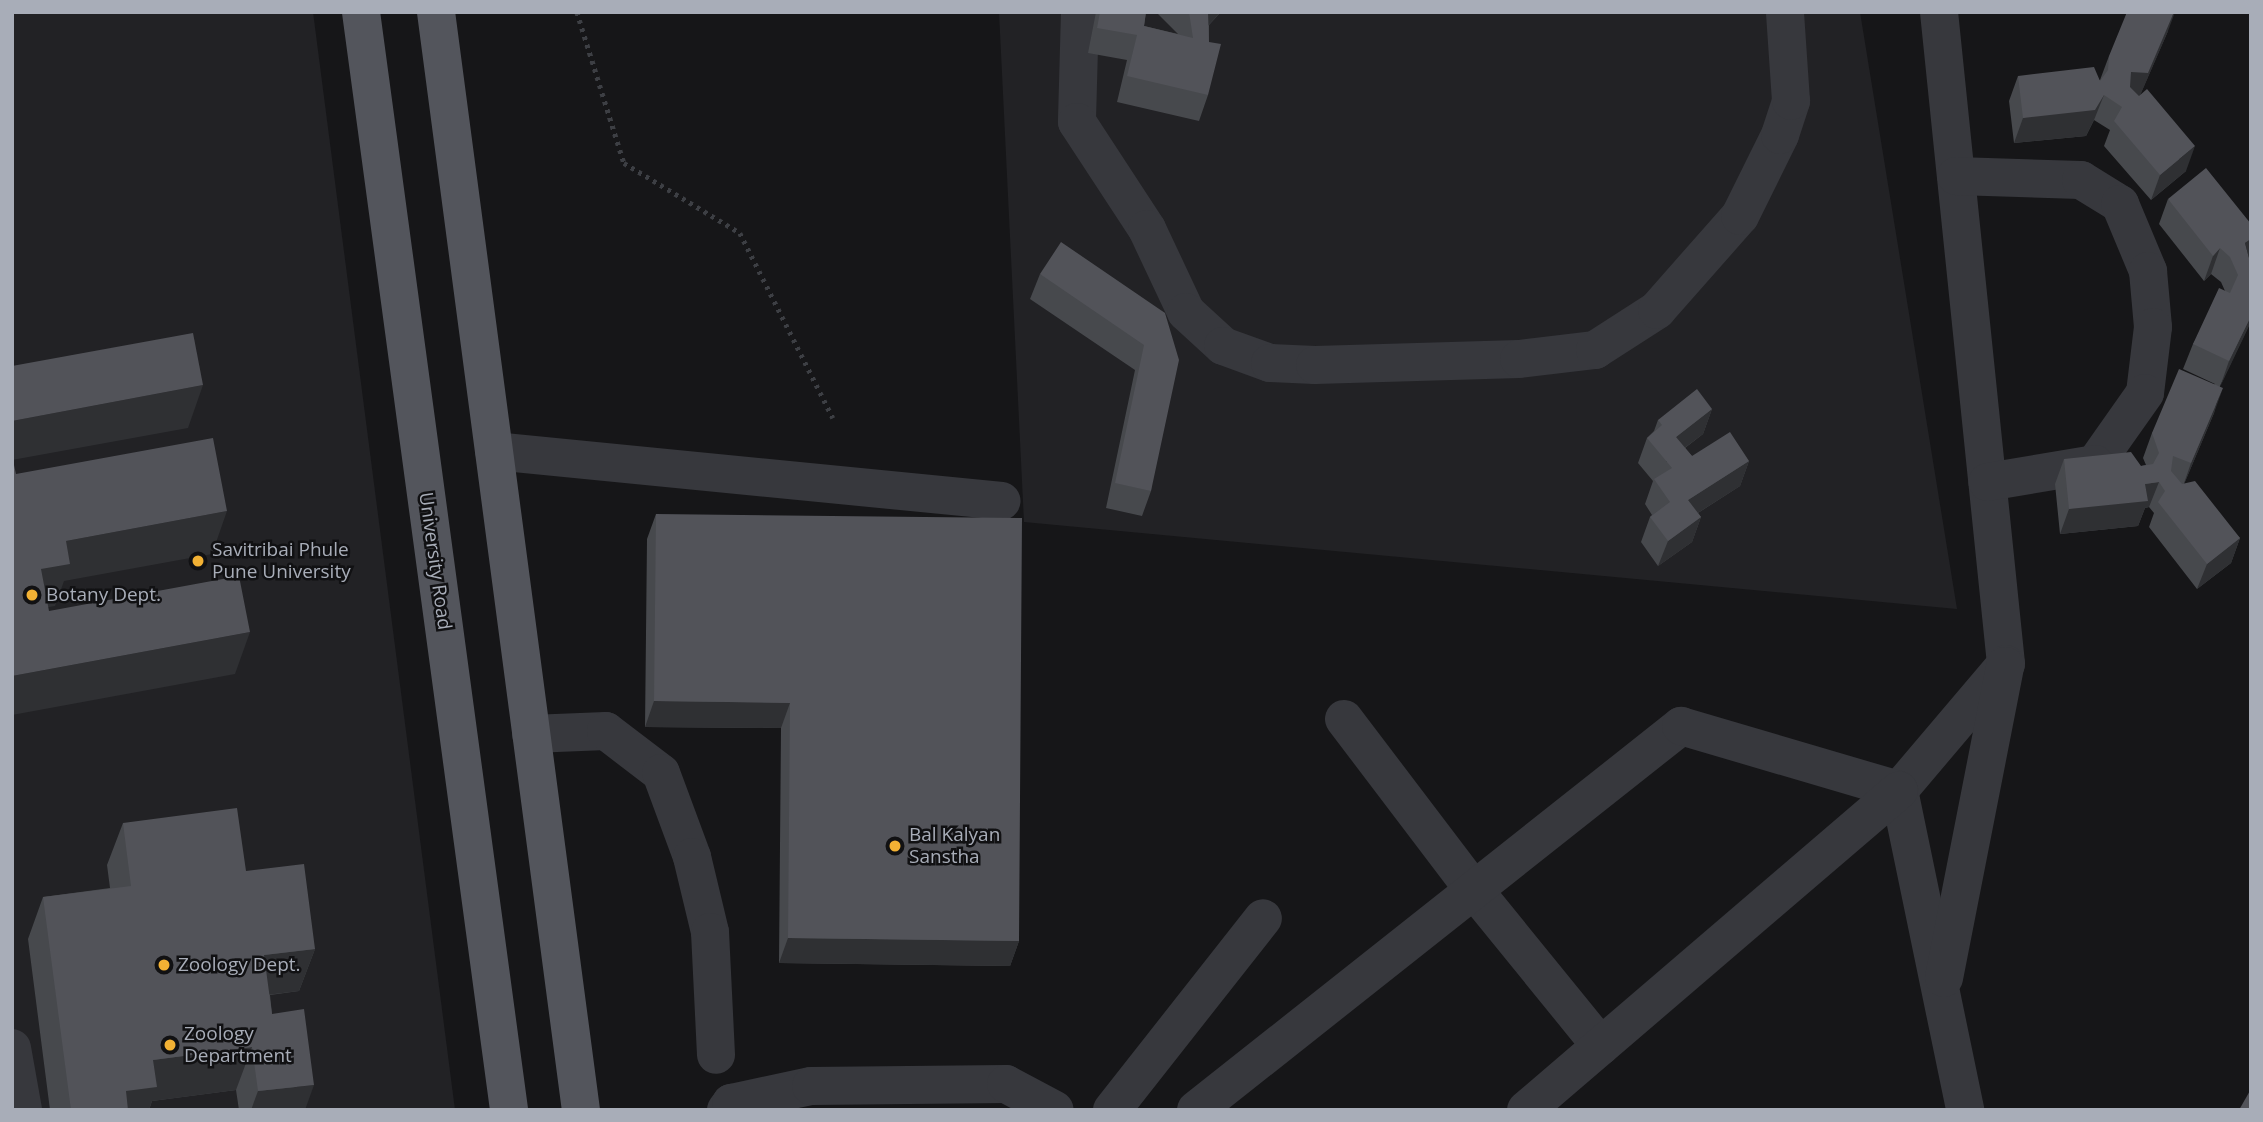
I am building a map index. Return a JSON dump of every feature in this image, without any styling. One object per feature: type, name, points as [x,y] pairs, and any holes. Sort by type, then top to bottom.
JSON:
[{"type":"main road","name":"University Road","points":[[361,12],[509,1110]]},
{"type":"main road","points":[[436,12],[581,1110]]},
{"type":"lane","points":[[1080,12],[1077,122],[1147,229],[1186,312],[1223,346],[1270,363],[1315,365],[1519,359],[1595,350],[1657,310],[1740,216],[1780,135],[1791,101],[1785,12]]},
{"type":"lane","points":[[1939,12],[2006,664],[1941,994]]},
{"type":"lane","points":[[1956,176],[2081,180],[2120,204],[2148,271],[2153,327],[2145,393],[2095,464],[1987,482]]},
{"type":"lane","points":[[494,450],[1002,501]]},
{"type":"lane","points":[[1526,1110],[1899,790],[2006,664]]},
{"type":"lane","points":[[1345,719],[1474,890],[1601,1046]]},
{"type":"lane","points":[[1196,1110],[1681,726],[1899,790]]},
{"type":"lane","points":[[531,734],[606,732],[661,773],[692,857],[710,932],[716,1055]]},
{"type":"lane","points":[[1899,790],[1965,1110]]},
{"type":"lane","points":[[1112,1110],[1263,918]]},
{"type":"lane","points":[[12,1048],[23,1110]]},
{"type":"lane","points":[[726,1110],[731,1103],[811,1086],[1006,1084],[1055,1110]]},
{"type":"path","points":[[577,12],[624,163],[740,233],[833,418]]},
{"type":"shaded area","name":"Savitribai Phule Pune University","points":[[12,12],[313,12],[455,1110],[12,1110]]},
{"type":"shaded area","points":[[999,12],[1860,12],[1957,609],[1024,522]]},
{"type":"building","points":[[1100,12],[1146,12],[1144,26],[1193,38],[1189,12],[1208,12],[1209,42],[1221,44],[1208,95],[1127,76],[1137,35],[1097,28]]},
{"type":"building","points":[[2127,12],[2174,12],[2148,73],[2131,72],[2130,87],[2139,96],[2147,89],[2195,146],[2160,175],[2114,121],[2122,107],[2104,95],[2095,110],[2023,118],[2018,76],[2094,67],[2100,81],[2108,70],[2109,56]]},
{"type":"building","points":[[2206,168],[2251,224],[2251,239],[2245,243],[2251,258],[2251,316],[2229,361],[2193,344],[2219,288],[2230,293],[2238,275],[2230,257],[2220,248],[2213,256],[2168,199]]},
{"type":"building","points":[[1061,242],[1165,313],[1179,360],[1151,491],[1115,483],[1144,345],[1040,274]]},
{"type":"building","points":[[193,333],[203,385],[12,421],[12,366]]},
{"type":"building","points":[[2179,369],[2223,388],[2191,463],[2173,456],[2171,471],[2182,484],[2195,481],[2240,538],[2207,564],[2158,502],[2165,491],[2159,482],[2145,484],[2148,501],[2069,509],[2064,459],[2131,452],[2141,466],[2153,464],[2159,453],[2152,433]]},
{"type":"building","points":[[1697,389],[1712,409],[1676,437],[1692,456],[1730,432],[1749,461],[1688,500],[1701,517],[1668,541],[1650,517],[1670,502],[1654,479],[1672,468],[1647,438],[1662,425],[1658,420]]},
{"type":"building","points":[[213,438],[227,511],[66,541],[70,564],[41,569],[49,611],[239,576],[250,632],[12,676],[12,456],[16,474]]},
{"type":"building","name":"Bal Kalyan Sanstha","points":[[656,514],[1022,518],[1019,941],[788,938],[790,703],[654,701]]},
{"type":"building","name":"Zoology Dept.","points":[[237,808],[246,871],[304,864],[315,949],[264,955],[272,1014],[304,1009],[314,1085],[258,1091],[252,1047],[153,1060],[157,1087],[126,1091],[128,1110],[71,1110],[43,897],[131,886],[123,823]]},
{"type":"building","points":[[2251,1089],[2251,1110],[2239,1110]]},
{"type":"place","name":"Savitribai Phule Pune University","points":[[198,561]]},
{"type":"place","name":"Botany Dept.","points":[[32,595]]},
{"type":"place","name":"Bal Kalyan Sanstha","points":[[895,846]]},
{"type":"place","name":"Zoology Dept.","points":[[164,965]]},
{"type":"place","name":"Zoology Department","points":[[170,1045]]}]
